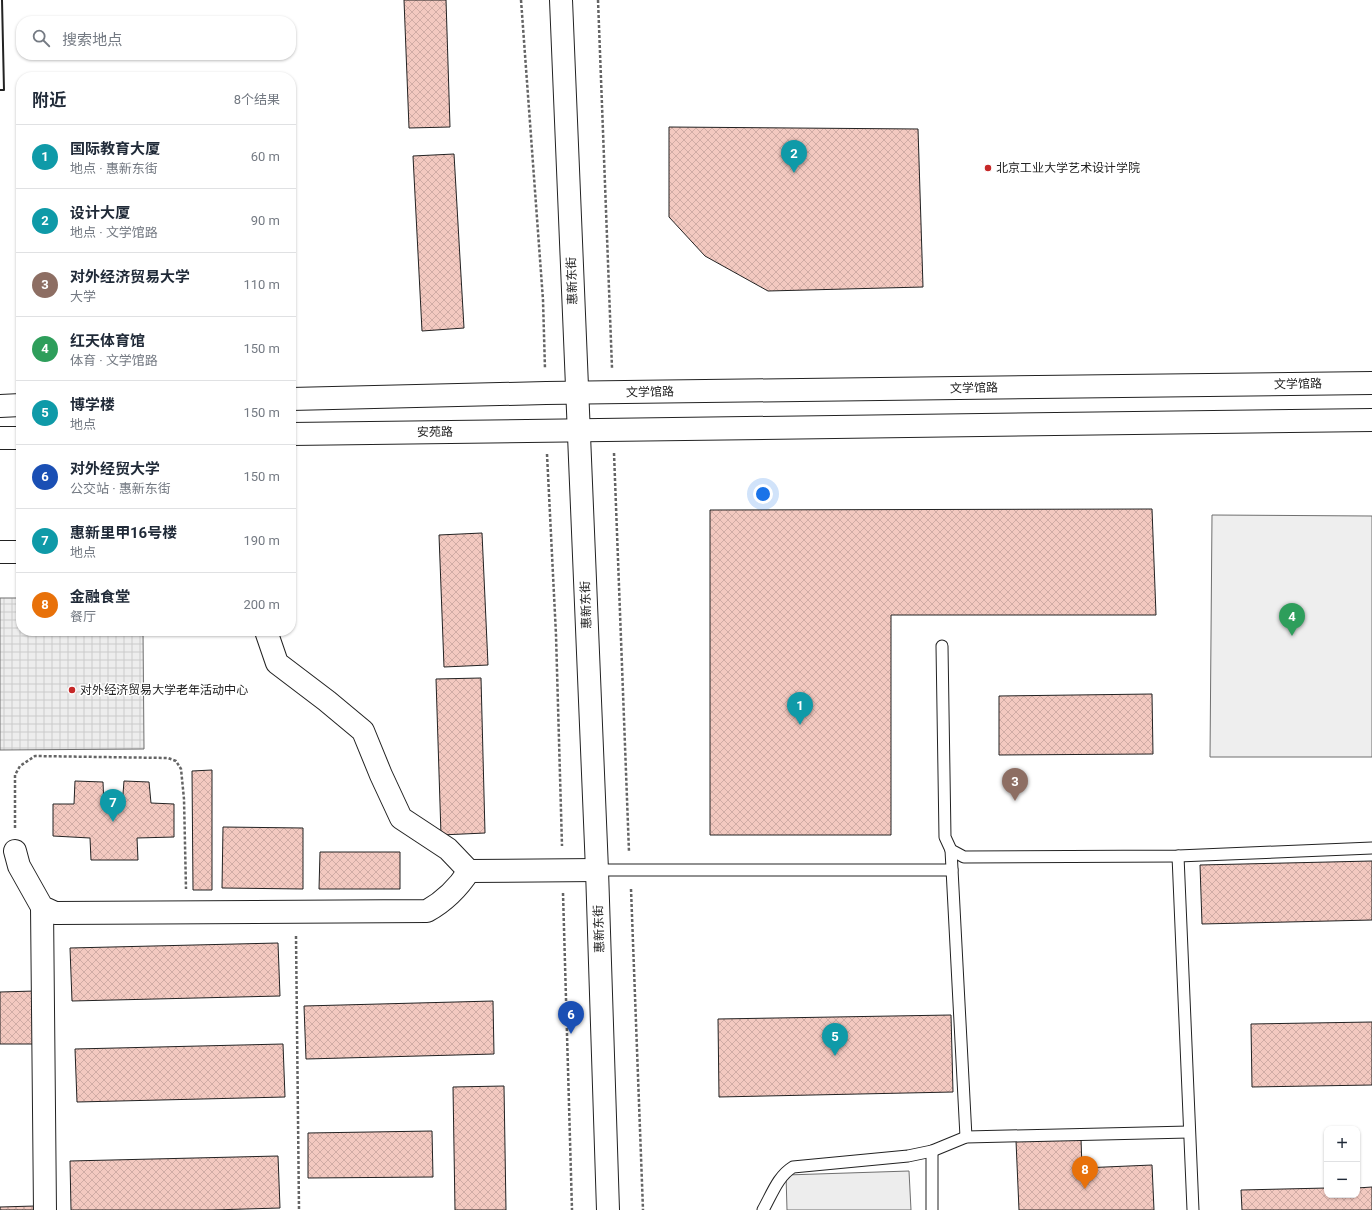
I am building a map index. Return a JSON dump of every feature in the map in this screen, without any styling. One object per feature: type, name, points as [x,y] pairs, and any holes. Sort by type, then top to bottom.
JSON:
[{"type":"street","name":"惠新东街","points":[[561,0],[597,870],[608,1210]]},
{"type":"street","name":"文学馆路","points":[[577,393],[1372,383]]},
{"type":"street","points":[[296,399],[577,393]]},
{"type":"street","points":[[0,406],[16,405]]},
{"type":"street","points":[[578,430],[1372,420]]},
{"type":"street","name":"安苑路","points":[[296,434],[578,430]]},
{"type":"street","points":[[0,438],[16,438]]},
{"type":"street","points":[[0,552],[16,552]]},
{"type":"street","points":[[268,636],[277,662],[327,700],[363,731],[401,818],[448,849],[469,871],[597,870]]},
{"type":"street","points":[[15,851],[19,866],[42,908],[45,1210]]},
{"type":"street","points":[[42,908],[55,912],[427,911],[440,904],[460,884],[469,871]]},
{"type":"lane","points":[[942,646],[945,837],[951,850],[966,1137]]},
{"type":"lane","points":[[951,850],[964,857],[1178,856],[1372,848]]},
{"type":"lane","points":[[1178,856],[1193,1210]]},
{"type":"lane","points":[[597,870],[952,870]]},
{"type":"lane","points":[[764,1210],[779,1179],[786,1171],[793,1167],[908,1156],[932,1151],[966,1137],[1189,1132]]},
{"type":"lane","points":[[932,1151],[932,1210]]},
{"type":"path","points":[[521,0],[544,300],[546,393]]},
{"type":"path","points":[[598,0],[613,392]]},
{"type":"path","points":[[613,430],[643,1210]]},
{"type":"path","points":[[546,431],[556,635],[572,1210]]},
{"type":"path","points":[[15,851],[15,775],[20,766],[35,756],[168,758],[176,761],[181,769],[184,799],[186,890],[199,912]]},
{"type":"path","points":[[296,912],[299,1210]]},
{"type":"shaded area","points":[[1212,515],[1372,516],[1372,757],[1210,757]]},
{"type":"shaded area","name":"对外经济贸易大学老年活动中心","points":[[0,598],[16,598],[16,636],[143,636],[144,749],[0,750]]},
{"type":"shaded area","points":[[909,1171],[911,1210],[787,1210],[786,1175]]},
{"type":"building","points":[[404,0],[446,0],[450,127],[409,128]]},
{"type":"building","points":[[669,127],[918,129],[923,287],[768,291],[705,256],[669,217]]},
{"type":"building","points":[[454,154],[464,328],[422,331],[413,156]]},
{"type":"building","points":[[1152,509],[1156,615],[891,615],[891,835],[710,835],[710,510]]},
{"type":"building","points":[[482,533],[488,665],[444,667],[439,535]]},
{"type":"building","points":[[481,678],[485,833],[441,835],[436,679]]},
{"type":"building","points":[[1152,694],[1153,754],[999,755],[999,696]]},
{"type":"building","points":[[212,770],[212,890],[193,890],[192,771]]},
{"type":"building","points":[[75,781],[103,782],[104,807],[122,807],[124,781],[149,782],[151,803],[174,804],[174,837],[137,838],[138,860],[91,860],[90,838],[53,836],[53,804],[74,804]]},
{"type":"building","points":[[223,827],[303,828],[303,889],[222,888]]},
{"type":"building","points":[[320,852],[400,852],[400,889],[319,889]]},
{"type":"building","points":[[1372,861],[1372,920],[1202,924],[1200,865]]},
{"type":"building","points":[[278,943],[280,996],[72,1001],[70,948]]},
{"type":"building","points":[[35,991],[36,1044],[0,1044],[0,992]]},
{"type":"building","points":[[493,1001],[494,1054],[306,1059],[304,1006]]},
{"type":"building","points":[[951,1015],[953,1092],[719,1097],[718,1019]]},
{"type":"building","points":[[1372,1022],[1372,1085],[1252,1087],[1251,1024]]},
{"type":"building","points":[[283,1044],[285,1097],[77,1102],[75,1049]]},
{"type":"building","points":[[504,1086],[506,1210],[455,1210],[453,1087]]},
{"type":"building","points":[[432,1131],[433,1177],[308,1178],[308,1133]]},
{"type":"building","points":[[1081,1139],[1082,1168],[1152,1165],[1154,1210],[1019,1210],[1016,1141]]},
{"type":"building","points":[[278,1156],[280,1208],[212,1210],[71,1210],[70,1161]]},
{"type":"building","points":[[1372,1187],[1372,1210],[1242,1210],[1241,1190],[1324,1188],[1324,1198],[1360,1198],[1360,1188]]},
{"type":"building","points":[[35,1206],[35,1210],[0,1210],[0,1207]]},
{"type":"wall","points":[[0,90],[4,90],[2,0]]},
{"type":"place","name":"北京工业大学艺术设计学院","points":[[988,168]]},
{"type":"place","name":"设计大厦","points":[[794,173]]},
{"type":"place","name":"红天体育馆","points":[[1292,636]]},
{"type":"place","name":"对外经济贸易大学老年活动中心","points":[[72,690]]},
{"type":"place","name":"国际教育大厦","points":[[800,725]]},
{"type":"place","name":"对外经济贸易大学","points":[[1015,801]]},
{"type":"place","name":"惠新里甲16号楼","points":[[113,822]]},
{"type":"place","name":"对外经贸大学","points":[[571,1034]]},
{"type":"place","name":"博学楼","points":[[835,1056]]},
{"type":"place","name":"金融食堂","points":[[1085,1189]]}]
